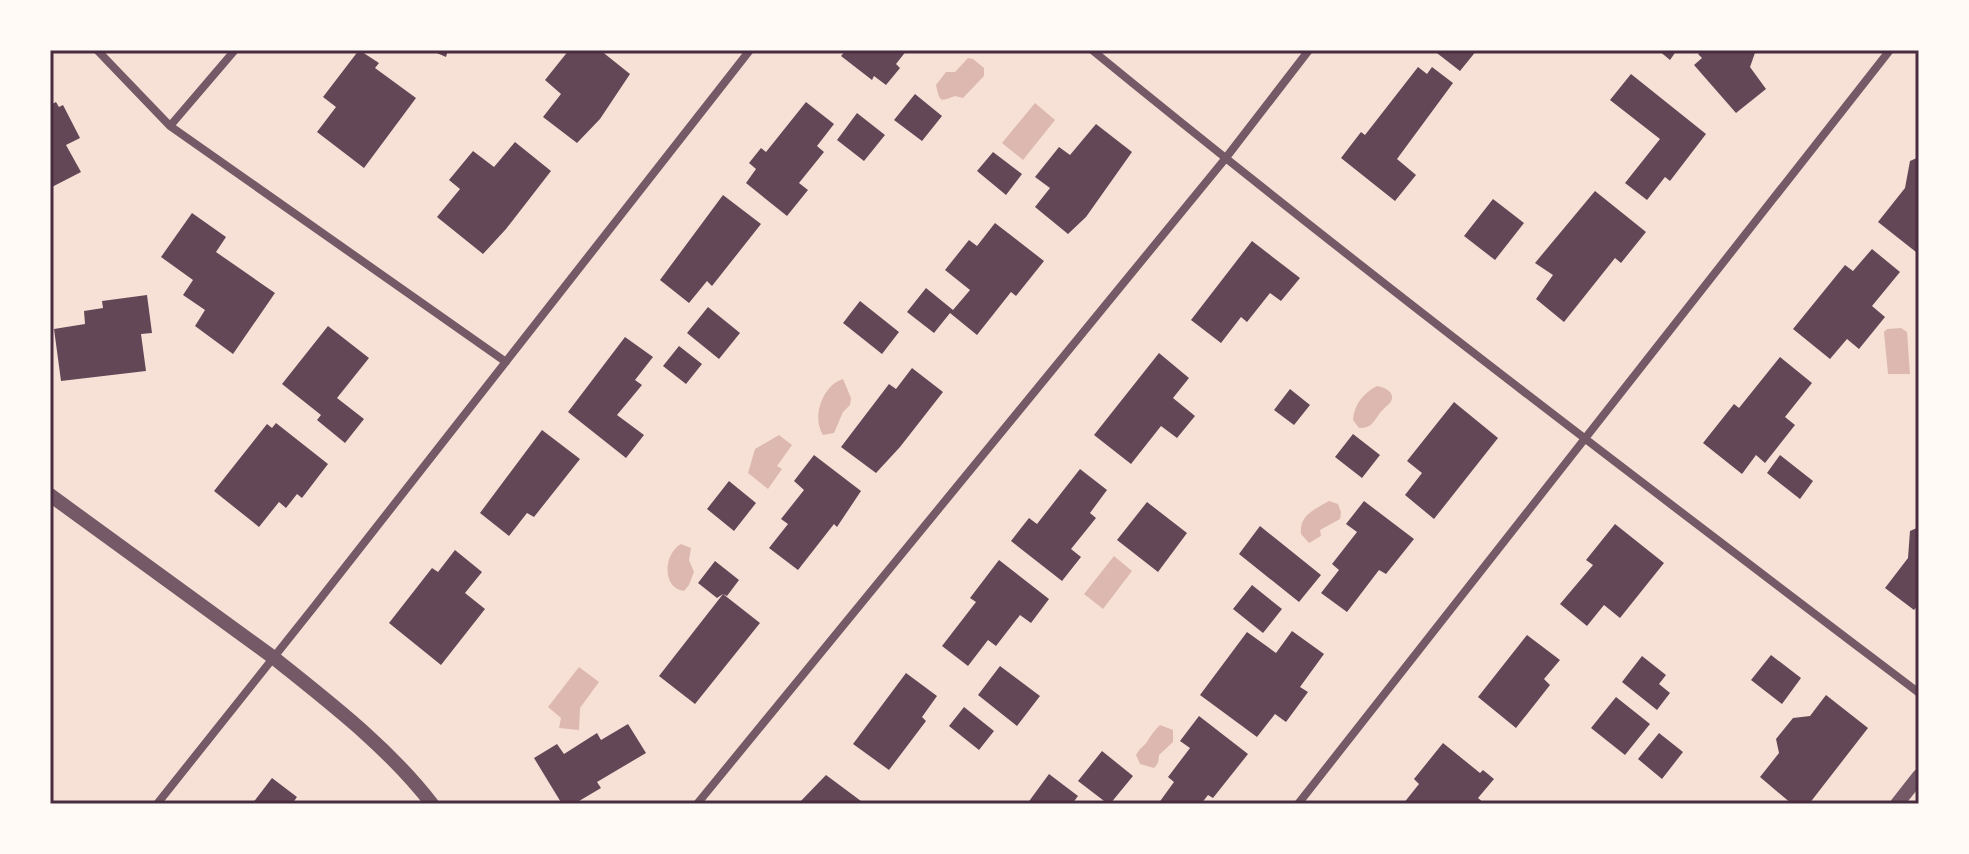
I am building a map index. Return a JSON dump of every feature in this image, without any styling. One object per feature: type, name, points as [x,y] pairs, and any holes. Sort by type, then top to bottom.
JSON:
[{"type":"street","points":[[97,50],[170,126],[506,362]]},
{"type":"street","points":[[170,126],[235,50]]},
{"type":"street","points":[[157,804],[750,50]]},
{"type":"street","points":[[1092,50],[1225,159],[1585,440],[1919,693]]},
{"type":"street","points":[[697,804],[1225,159],[1309,50]]},
{"type":"street","points":[[1298,804],[1890,50]]},
{"type":"street","points":[[50,495],[274,658],[368,734],[432,804]]},
{"type":"street","points":[[1897,804],[1919,776]]},
{"type":"shaded area","points":[[968,58],[984,68],[984,76],[963,98],[941,99],[936,85],[946,72],[955,72]]},
{"type":"shaded area","points":[[1035,103],[1055,120],[1023,160],[1002,143]]},
{"type":"shaded area","points":[[1901,328],[1907,332],[1910,374],[1888,374],[1884,332]]},
{"type":"shaded area","points":[[843,379],[851,398],[850,405],[843,412],[834,433],[823,435],[818,420],[821,402],[830,388]]},
{"type":"shaded area","points":[[1377,386],[1389,391],[1392,399],[1372,424],[1359,428],[1353,420],[1357,404]]},
{"type":"shaded area","points":[[779,435],[792,445],[777,466],[782,469],[768,489],[748,473],[755,449]]},
{"type":"shaded area","points":[[1329,501],[1338,504],[1340,519],[1320,530],[1321,536],[1309,543],[1301,534],[1302,522]]},
{"type":"shaded area","points":[[681,544],[691,548],[689,560],[694,572],[684,591],[671,584],[668,577],[668,562],[675,548]]},
{"type":"shaded area","points":[[1114,556],[1132,571],[1103,609],[1084,594]]},
{"type":"shaded area","points":[[579,667],[599,682],[580,708],[579,730],[559,728],[561,718],[548,707]]},
{"type":"shaded area","points":[[1160,725],[1173,730],[1173,742],[1159,755],[1154,768],[1140,764],[1136,755]]},
{"type":"building","points":[[359,50],[379,63],[375,68],[416,98],[364,168],[317,132],[336,107],[323,97]]},
{"type":"building","points":[[430,50],[448,50],[446,57]]},
{"type":"building","points":[[569,50],[600,50],[630,74],[600,119],[577,143],[543,117],[561,94],[545,80]]},
{"type":"building","points":[[846,50],[907,50],[896,64],[900,68],[886,85],[874,76],[872,80],[841,56]]},
{"type":"building","points":[[1433,50],[1477,50],[1460,71]]},
{"type":"building","points":[[1658,50],[1677,50],[1670,60]]},
{"type":"building","points":[[1703,50],[1756,50],[1750,67],[1766,89],[1736,113],[1694,65],[1702,58],[1698,54]]},
{"type":"building","points":[[1418,67],[1427,74],[1432,67],[1453,83],[1397,159],[1416,175],[1395,201],[1341,158],[1361,132],[1365,135]]},
{"type":"building","points":[[1631,74],[1706,134],[1670,181],[1665,177],[1647,200],[1625,183],[1660,139],[1610,100]]},
{"type":"building","points":[[915,94],[942,116],[922,141],[894,120]]},
{"type":"building","points":[[56,102],[59,107],[63,105],[80,138],[66,145],[81,172],[50,188],[50,105]]},
{"type":"building","points":[[806,102],[834,124],[817,146],[824,152],[799,183],[808,190],[787,216],[746,183],[756,169],[749,163],[761,148],[766,152]]},
{"type":"building","points":[[857,113],[885,135],[864,161],[837,140]]},
{"type":"building","points":[[1096,124],[1132,152],[1086,217],[1068,234],[1035,207],[1050,188],[1035,177],[1059,147],[1070,155]]},
{"type":"building","points":[[515,142],[551,171],[483,254],[437,217],[460,189],[449,180],[473,151],[494,167]]},
{"type":"building","points":[[993,152],[1022,174],[1006,195],[977,171]]},
{"type":"building","points":[[1919,157],[1919,248],[1916,252],[1878,222],[1905,188],[1910,161]]},
{"type":"building","points":[[1595,191],[1646,232],[1621,263],[1615,258],[1564,322],[1536,299],[1553,275],[1535,263]]},
{"type":"building","points":[[723,195],[761,224],[712,286],[707,281],[689,303],[660,280]]},
{"type":"building","points":[[1493,199],[1524,223],[1495,260],[1464,236]]},
{"type":"building","points":[[192,213],[226,237],[216,252],[275,293],[233,354],[195,326],[205,310],[183,295],[193,280],[161,257]]},
{"type":"building","points":[[995,223],[1044,261],[1016,296],[1011,292],[977,335],[950,313],[934,333],[907,312],[926,288],[953,310],[970,290],[945,270],[969,240],[977,246]]},
{"type":"building","points":[[1252,241],[1300,278],[1281,301],[1270,293],[1247,322],[1241,317],[1221,343],[1191,320]]},
{"type":"building","points":[[1872,249],[1900,272],[1872,306],[1885,317],[1859,349],[1847,339],[1830,359],[1793,329],[1845,265],[1853,271]]},
{"type":"building","points":[[147,295],[152,333],[141,334],[146,371],[61,381],[54,329],[85,324],[84,311],[103,308],[102,301]]},
{"type":"building","points":[[860,301],[899,332],[882,354],[843,323]]},
{"type":"building","points":[[708,307],[740,333],[719,359],[687,333]]},
{"type":"building","points":[[328,326],[369,358],[337,398],[364,419],[345,443],[317,420],[321,415],[282,384]]},
{"type":"building","points":[[625,337],[653,357],[635,380],[642,385],[617,415],[644,435],[626,458],[568,412]]},
{"type":"building","points":[[679,346],[702,364],[686,384],[663,366]]},
{"type":"building","points":[[1159,353],[1189,378],[1173,398],[1195,416],[1177,438],[1161,426],[1131,464],[1094,435]]},
{"type":"building","points":[[1780,357],[1812,383],[1785,417],[1795,425],[1765,463],[1756,455],[1742,474],[1703,443],[1734,404],[1739,408]]},
{"type":"building","points":[[912,368],[943,392],[876,473],[841,447],[889,384],[896,389]]},
{"type":"building","points":[[1290,389],[1310,405],[1294,425],[1274,410]]},
{"type":"building","points":[[1454,402],[1498,438],[1434,519],[1405,495],[1422,473],[1407,461]]},
{"type":"building","points":[[276,423],[328,464],[302,498],[297,494],[286,508],[279,502],[259,527],[214,491],[267,424],[272,428]]},
{"type":"building","points":[[542,430],[580,459],[534,517],[527,513],[509,536],[480,513]]},
{"type":"building","points":[[1353,434],[1380,455],[1362,478],[1335,457]]},
{"type":"building","points":[[814,455],[861,491],[837,527],[834,524],[798,570],[769,548],[788,524],[781,519],[804,490],[794,481]]},
{"type":"building","points":[[1780,455],[1813,481],[1800,499],[1767,473]]},
{"type":"building","points":[[1080,469],[1107,490],[1090,513],[1096,518],[1071,549],[1081,557],[1062,581],[1011,541],[1029,518],[1037,524]]},
{"type":"building","points":[[729,481],[756,503],[734,531],[707,509]]},
{"type":"building","points":[[1364,501],[1414,539],[1386,574],[1379,570],[1347,612],[1321,593],[1339,570],[1332,564],[1357,532],[1346,524]]},
{"type":"building","points":[[1147,502],[1187,533],[1158,572],[1117,540]]},
{"type":"building","points":[[1615,524],[1664,563],[1620,618],[1604,605],[1587,626],[1560,604],[1593,565],[1586,560]]},
{"type":"building","points":[[1260,526],[1321,575],[1299,602],[1239,554]]},
{"type":"building","points":[[1919,527],[1919,604],[1914,610],[1885,588],[1908,558],[1910,531]]},
{"type":"building","points":[[455,550],[482,572],[465,593],[485,609],[441,665],[389,623],[432,568],[438,572]]},
{"type":"building","points":[[999,560],[1049,599],[1031,623],[1020,615],[996,646],[988,640],[968,666],[942,646],[976,602],[970,598]]},
{"type":"building","points":[[715,561],[739,580],[727,596],[723,594],[717,598],[698,583]]},
{"type":"building","points":[[1252,585],[1282,609],[1263,633],[1233,609]]},
{"type":"building","points":[[723,594],[760,623],[695,704],[659,676]]},
{"type":"building","points":[[1292,631],[1324,654],[1300,687],[1308,692],[1286,722],[1275,714],[1257,737],[1200,695],[1247,632],[1276,653]]},
{"type":"building","points":[[1527,635],[1560,660],[1544,679],[1550,685],[1516,728],[1478,697]]},
{"type":"building","points":[[1771,655],[1801,678],[1782,704],[1751,680]]},
{"type":"building","points":[[1642,656],[1666,675],[1659,684],[1670,693],[1657,710],[1622,682]]},
{"type":"building","points":[[1000,666],[1040,696],[1017,726],[978,695]]},
{"type":"building","points":[[906,673],[937,696],[922,717],[926,721],[889,770],[853,744]]},
{"type":"building","points":[[1826,695],[1868,728],[1809,804],[1792,804],[1760,777],[1779,753],[1776,739],[1793,718],[1810,716]]},
{"type":"building","points":[[1616,697],[1650,724],[1625,755],[1591,728]]},
{"type":"building","points":[[964,707],[994,731],[979,750],[949,726]]},
{"type":"building","points":[[1199,716],[1248,754],[1213,798],[1208,795],[1201,804],[1158,804],[1174,782],[1168,777],[1190,748],[1180,741]]},
{"type":"building","points":[[628,724],[646,753],[597,782],[601,788],[574,804],[562,804],[534,758],[557,744],[564,754],[597,733],[601,740]]},
{"type":"building","points":[[1659,733],[1683,752],[1662,779],[1638,759]]},
{"type":"building","points":[[1443,743],[1480,773],[1483,770],[1494,779],[1478,798],[1485,804],[1403,804],[1419,784],[1414,779]]},
{"type":"building","points":[[1102,751],[1133,776],[1110,804],[1078,781]]},
{"type":"building","points":[[1049,774],[1078,796],[1072,804],[1027,804]]},
{"type":"building","points":[[826,775],[865,804],[798,804]]},
{"type":"building","points":[[272,778],[297,797],[292,804],[252,804]]}]
